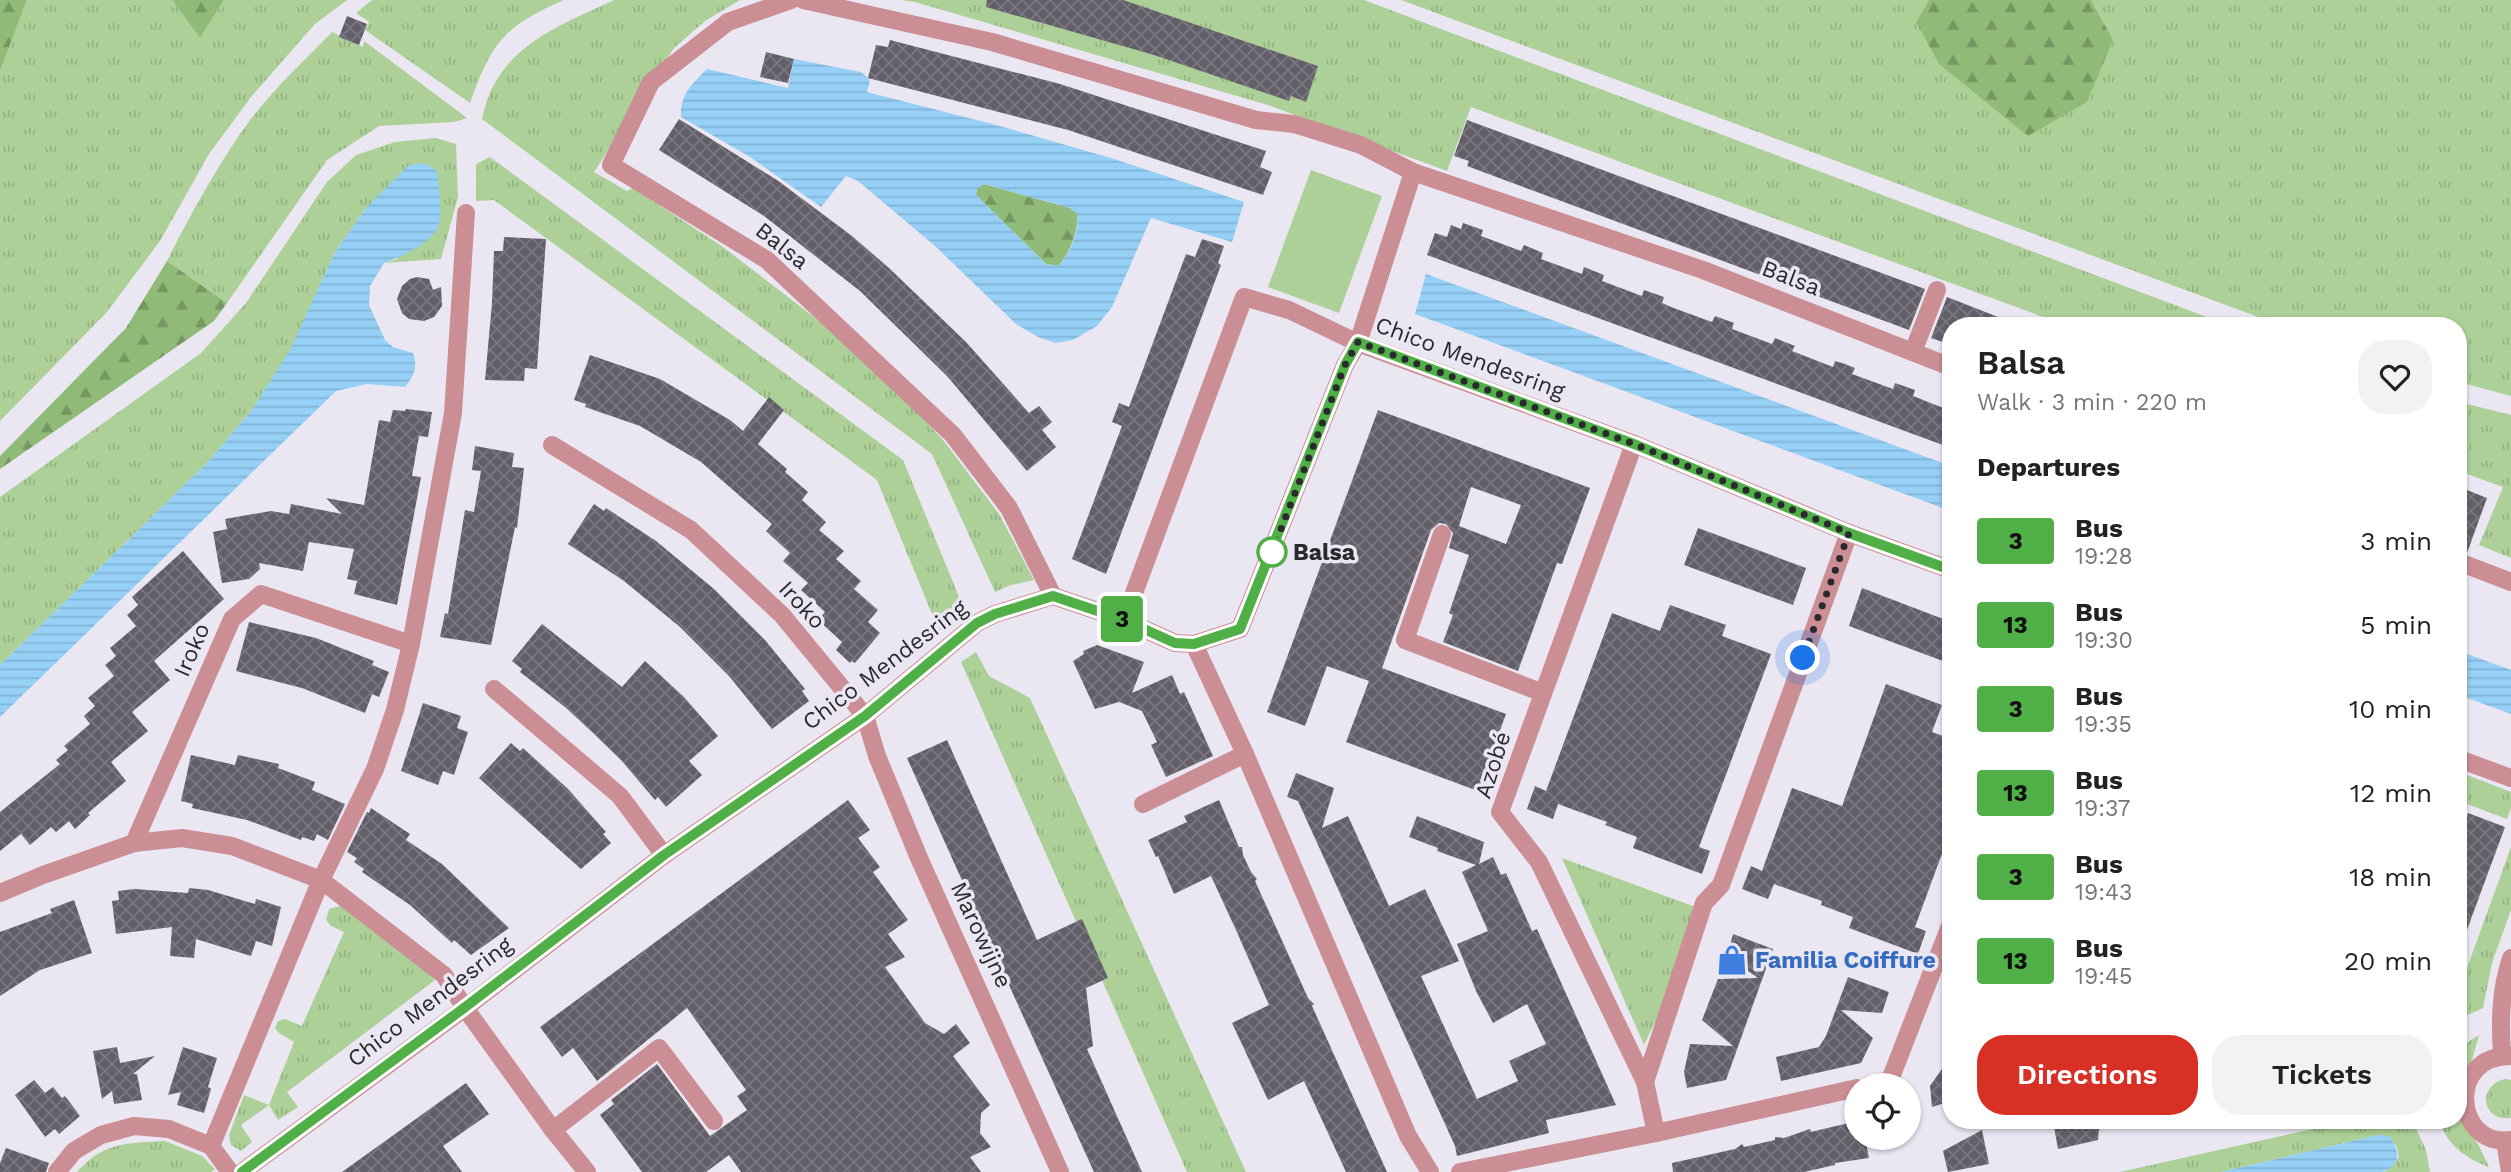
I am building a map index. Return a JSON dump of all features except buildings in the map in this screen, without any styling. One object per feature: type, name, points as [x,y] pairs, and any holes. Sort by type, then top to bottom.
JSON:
[{"type":"street","name":"Balsa","points":[[791,0],[728,22],[651,82],[611,165],[767,260],[953,435],[1009,508],[1053,596]]},
{"type":"street","name":"Balsa","points":[[803,0],[992,42],[1256,120],[1294,124],[1361,145],[1413,172],[1703,270],[1942,363]]},
{"type":"street","points":[[1124,620],[1244,297],[1289,310],[1358,342],[1413,172]]},
{"type":"street","points":[[211,1146],[320,880],[375,769],[395,710],[411,644],[453,413],[466,213]]},
{"type":"street","points":[[1913,352],[1937,290]]},
{"type":"street","name":"Chico Mendesring","points":[[1194,644],[1240,629],[1345,365],[1358,342],[1634,444],[1849,533],[1942,567]]},
{"type":"street","name":"Azobé","points":[[1634,444],[1500,812],[1539,862],[1645,1082],[1656,1133]]},
{"type":"street","name":"Iroko","points":[[552,445],[691,530],[782,615],[865,716]]},
{"type":"street","points":[[1645,1082],[1704,903],[1721,885],[1849,533]]},
{"type":"street","points":[[1442,534],[1405,640],[1543,693]]},
{"type":"street","points":[[2467,565],[2511,582]]},
{"type":"street","name":"Iroko","points":[[134,843],[232,620],[261,594],[411,644]]},
{"type":"street","points":[[1053,596],[1124,620],[1175,643],[1194,644],[1245,754],[1408,1136],[1430,1172]]},
{"type":"street","name":"Chico Mendesring","points":[[242,1172],[464,1008],[664,855],[865,716],[977,623],[995,614],[1053,596]]},
{"type":"street","points":[[494,689],[620,796],[664,855]]},
{"type":"street","name":"Marowijne","points":[[865,716],[877,756],[919,858],[1060,1172]]},
{"type":"street","points":[[1143,804],[1245,754]]},
{"type":"street","points":[[2467,762],[2511,778]]},
{"type":"street","points":[[0,893],[134,843],[182,838],[232,846],[320,880],[443,975],[553,1130],[587,1172]]},
{"type":"street","points":[[1893,1073],[1942,946]]},
{"type":"street","points":[[2467,1086],[2477,1068],[2488,1060],[2506,1056],[2500,1022],[2502,988],[2511,958]]},
{"type":"street","points":[[553,1130],[659,1048],[714,1121]]},
{"type":"street","points":[[1460,1172],[1656,1133],[1844,1091]]},
{"type":"street","points":[[2467,1113],[2479,1131],[2491,1138],[2508,1141],[2510,1172]]},
{"type":"street","points":[[57,1172],[74,1151],[101,1135],[134,1126],[169,1129],[211,1146],[230,1172]]},
{"type":"green space","points":[[0,0],[27,0],[0,71]]},
{"type":"green space","points":[[27,0],[172,0],[200,38],[224,0],[347,0],[315,24],[251,97],[209,154],[160,241],[107,312],[0,421],[0,71]]},
{"type":"green space","points":[[172,0],[224,0],[200,38]]},
{"type":"green space","points":[[372,0],[564,0],[527,18],[503,38],[486,65],[470,103],[365,30],[369,22],[356,13]]},
{"type":"green space","points":[[614,0],[740,0],[705,21],[674,48],[594,172],[627,191],[633,188],[723,247],[814,317],[884,376],[943,440],[999,514],[1034,580],[995,592],[932,454],[482,119],[489,95],[500,74],[515,57],[550,31]]},
{"type":"green space","points":[[901,0],[1364,0],[2207,317],[2043,317],[1471,107],[1447,171],[1268,105]]},
{"type":"green space","points":[[1401,0],[1929,0],[1916,22],[2113,40],[2091,0],[2511,0],[2511,396],[2467,384],[2467,317],[2258,317]]},
{"type":"green space","points":[[1929,0],[2091,0],[2113,40],[2087,102],[2028,136],[1939,64],[1916,22]]},
{"type":"green space","points":[[332,32],[363,47],[364,41],[467,118],[454,122],[379,126],[327,160],[227,303],[167,261],[202,195],[242,131],[274,92]]},
{"type":"green space","points":[[436,138],[456,144],[458,197],[441,259],[384,263],[398,259],[366,208],[335,252],[291,350],[251,411],[207,463],[0,665],[0,497],[201,353],[246,303],[327,182],[356,155],[395,142]]},
{"type":"green space","points":[[490,157],[903,460],[966,614],[939,631],[877,480],[494,200],[476,201],[476,164]]},
{"type":"green space","points":[[1311,170],[1382,196],[1339,313],[1268,287]]},
{"type":"green space","points":[[984,184],[1070,208],[1077,213],[1073,241],[1058,266],[1046,264],[976,195],[977,187]]},
{"type":"green space","points":[[167,261],[227,303],[214,321],[0,469],[0,456],[126,328]]},
{"type":"green space","points":[[2467,404],[2511,415],[2511,558],[2479,545],[2503,487],[2467,474]]},
{"type":"green space","points":[[976,652],[989,676],[1030,698],[1246,1172],[1187,1172],[961,662]]},
{"type":"green space","points":[[2467,775],[2511,792],[2511,808],[2507,819],[2467,804]]},
{"type":"green space","points":[[2511,847],[2511,910],[2492,963],[2483,1008],[2467,1015],[2467,968]]},
{"type":"green space","points":[[1562,858],[1701,909],[1644,1045]]},
{"type":"green space","points":[[340,906],[390,940],[435,980],[287,1092],[298,1107],[278,1120],[269,1105],[294,1042],[275,1028],[278,1021],[285,1019],[302,1026],[344,932],[331,926],[326,920],[329,909]]},
{"type":"green space","points":[[2479,1035],[2467,1069],[2467,1043]]},
{"type":"green space","points":[[2505,1079],[2511,1080],[2511,1118],[2494,1115],[2486,1103],[2490,1089]]},
{"type":"green space","points":[[244,1095],[269,1105],[241,1125],[252,1142],[241,1151],[231,1145],[229,1135]]},
{"type":"green space","points":[[2467,1128],[2489,1167],[2458,1150],[2442,1129]]},
{"type":"green space","points":[[2313,1129],[2416,1129],[2426,1150],[2430,1172],[2382,1172],[2399,1157],[2396,1145],[2378,1135],[2221,1172],[2120,1172]]},
{"type":"green space","points":[[165,1141],[202,1156],[215,1169],[211,1172],[77,1172],[97,1155],[117,1146]]},
{"type":"water","points":[[794,59],[861,72],[870,80],[867,92],[1111,158],[1244,202],[1232,242],[1151,218],[1112,307],[1097,326],[1073,340],[1056,343],[1038,337],[1016,324],[935,246],[858,181],[846,176],[821,207],[750,157],[681,117],[685,96],[707,69],[788,88]],"holes":[[[984,184],[1070,208],[1077,213],[1078,219],[1070,249],[1058,266],[1046,264],[976,195],[976,190]]]},
{"type":"water","points":[[424,163],[437,171],[440,207],[438,227],[422,244],[384,263],[370,286],[369,305],[385,340],[393,347],[413,353],[415,367],[405,387],[367,384],[336,391],[0,717],[0,665],[207,463],[251,411],[290,350],[335,252],[366,208],[409,165]]},
{"type":"water","points":[[1426,274],[1942,463],[1942,508],[1415,314]]},
{"type":"water","points":[[2467,654],[2511,670],[2511,714],[2467,698]]},
{"type":"water","points":[[2378,1135],[2389,1136],[2397,1152],[2393,1166],[2382,1172],[2221,1172]]},
{"type":"bus line","name":"3","points":[[242,1172],[464,1008],[664,855],[865,716],[977,623],[995,614],[1053,596],[1124,620],[1175,643],[1194,644],[1240,629],[1345,365],[1358,342],[1634,444],[1849,533],[1942,567]]},
{"type":"place","name":"Balsa","points":[[1272,552]]},
{"type":"place","name":"Familia Coiffure","points":[[1732,960]]},
{"type":"route","points":[[1272,552],[1345,365],[1358,342],[1634,444],[1849,533],[1803,658]]}]
